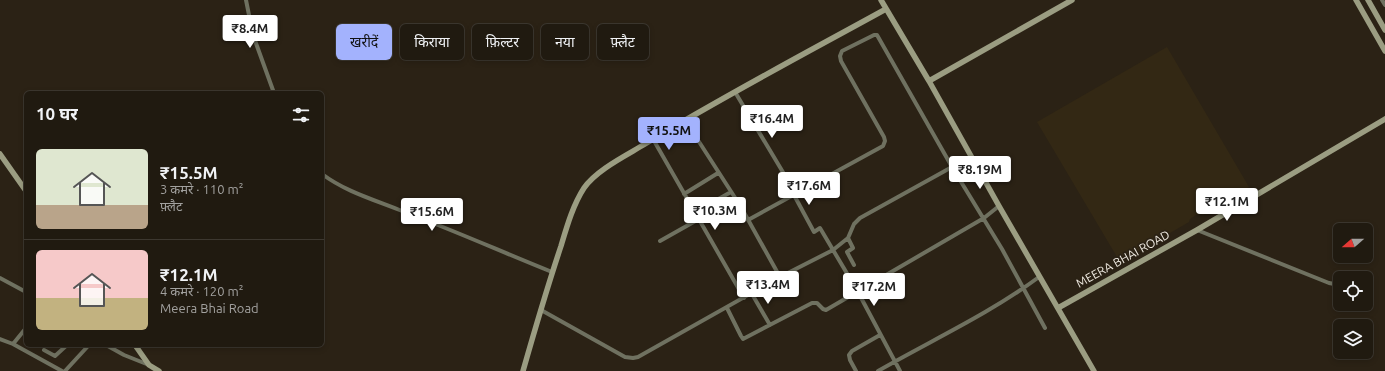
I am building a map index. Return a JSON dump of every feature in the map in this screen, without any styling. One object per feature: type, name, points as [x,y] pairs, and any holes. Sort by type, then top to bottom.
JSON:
[{"type":"street","points":[[246,0],[253,35],[273,91]]},
{"type":"street","points":[[881,0],[929,81],[1094,371]]},
{"type":"street","points":[[929,81],[1072,0]]},
{"type":"street","points":[[1356,0],[1385,51]]},
{"type":"street","points":[[1368,0],[1385,30]]},
{"type":"street","points":[[1382,0],[1385,5]]},
{"type":"street","points":[[523,371],[552,272],[572,213],[578,198],[593,177],[685,120],[886,9]]},
{"type":"street","points":[[748,220],[885,144],[884,137],[840,56],[842,51],[874,35],[877,35],[952,167],[984,218],[1045,328]]},
{"type":"street","points":[[735,92],[795,194],[814,232],[820,228],[858,292],[900,371]]},
{"type":"street","name":"MEERA BHAI ROAD","points":[[1058,308],[1197,230],[1385,118]]},
{"type":"street","points":[[685,120],[748,220],[780,278]]},
{"type":"street","points":[[653,139],[744,298]]},
{"type":"street","points":[[0,154],[24,188]]},
{"type":"street","points":[[541,310],[625,357],[638,357],[833,250],[848,238],[854,224],[860,218],[952,167]]},
{"type":"street","points":[[684,194],[718,173]]},
{"type":"street","points":[[324,175],[339,186],[364,197],[552,272]]},
{"type":"street","points":[[695,212],[731,192]]},
{"type":"street","points":[[727,308],[743,339],[812,303],[817,302],[823,309],[826,310],[984,218],[999,206]]},
{"type":"street","points":[[660,241],[699,218]]},
{"type":"street","points":[[1197,230],[1333,284]]},
{"type":"street","points":[[848,238],[853,248],[847,252],[854,265]]},
{"type":"street","points":[[878,371],[982,314],[1040,277]]},
{"type":"street","points":[[0,278],[24,291]]},
{"type":"street","points":[[752,294],[770,325]]},
{"type":"street","points":[[13,344],[24,330]]},
{"type":"street","points":[[856,371],[849,355],[852,351],[880,335]]},
{"type":"street","points":[[0,339],[13,344],[63,371],[87,347]]},
{"type":"street","points":[[44,350],[55,356],[65,347]]},
{"type":"street","points":[[109,347],[124,356],[149,365],[157,371]]},
{"type":"street","points":[[136,347],[149,365]]},
{"type":"shaded area","points":[[1167,47],[1249,187],[1203,215],[1199,213],[1190,219],[1189,222],[1120,262],[1037,122]]}]
